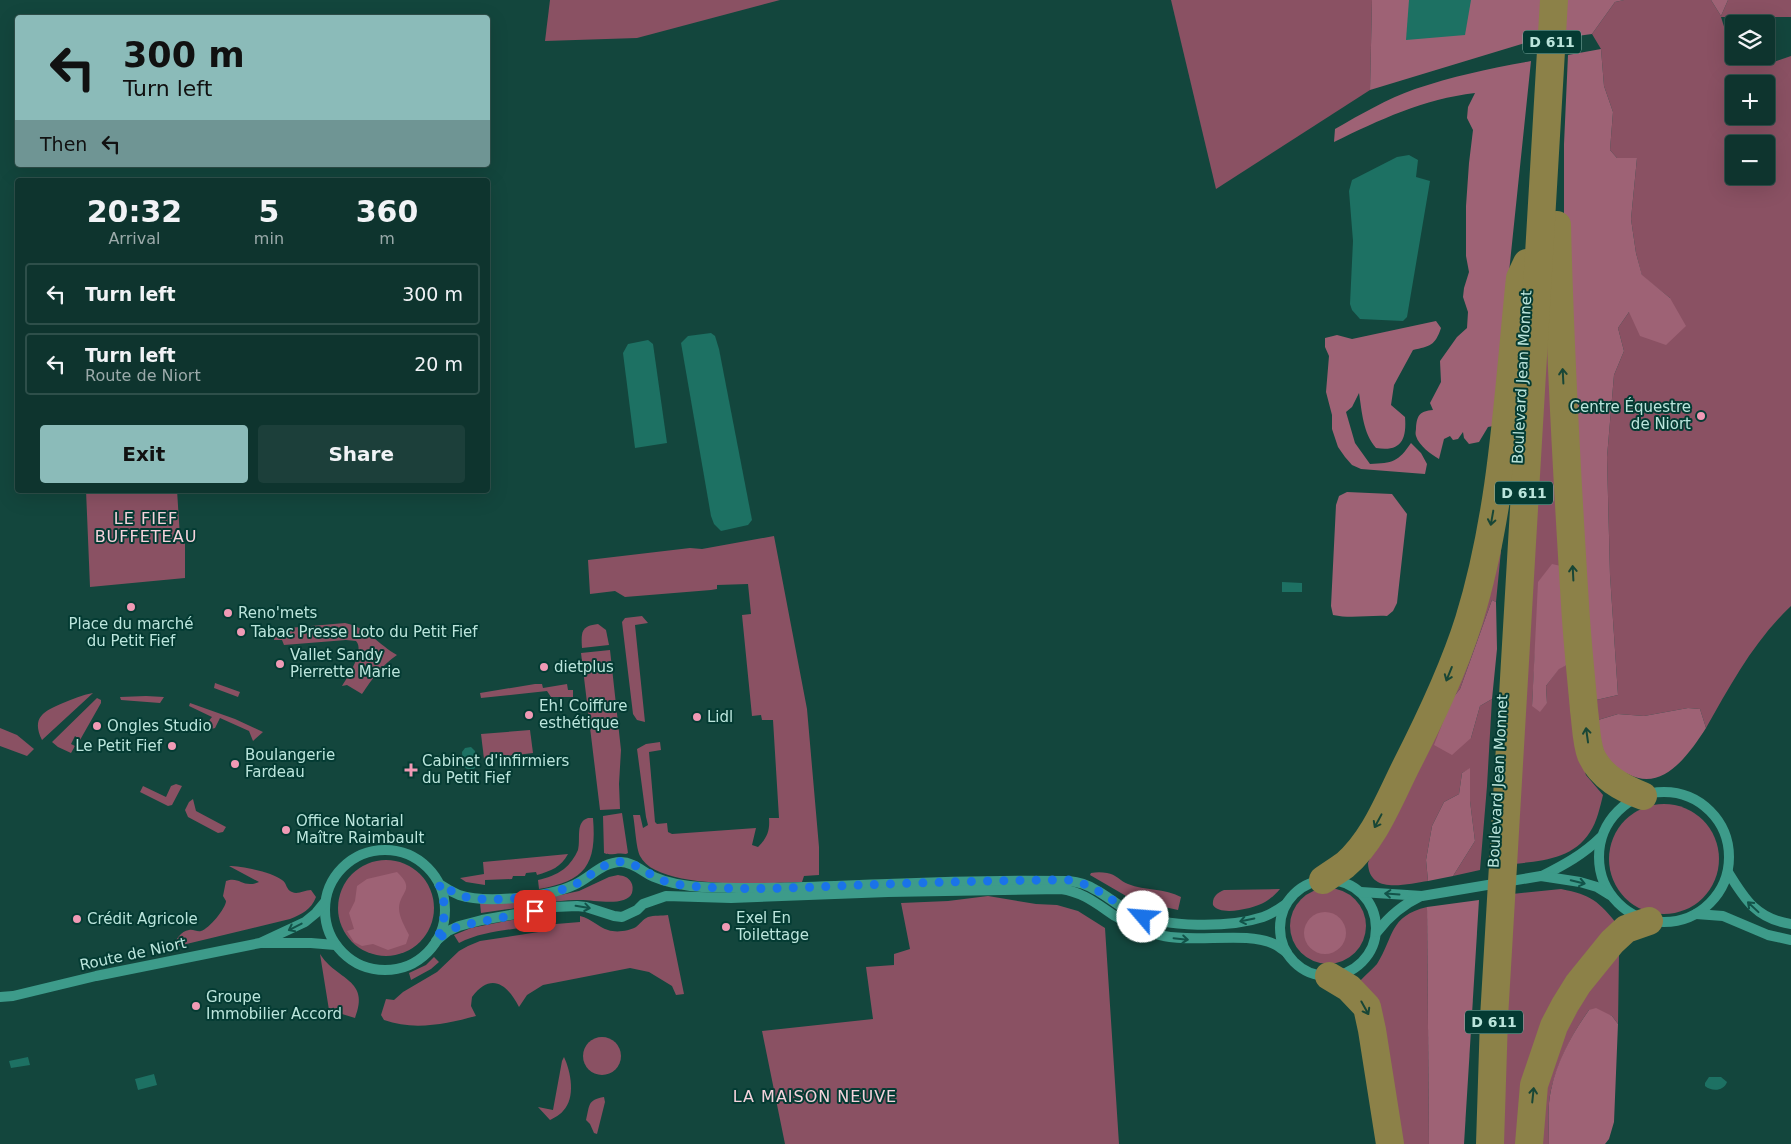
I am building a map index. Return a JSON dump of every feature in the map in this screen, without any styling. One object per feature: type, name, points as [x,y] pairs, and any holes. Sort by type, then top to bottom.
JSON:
[{"type":"main road","name":"Boulevard Jean Monnet","points":[[1496,902],[1528,263],[1544,0]]},
{"type":"main road","name":"Boulevard Jean Monnet","points":[[1496,902],[1554,0]]},
{"type":"main road","points":[[1550,85],[1557,106],[1559,300],[1578,649],[1587,737],[1591,753],[1598,766],[1608,778],[1629,791],[1643,796]]},
{"type":"main road","points":[[1286,953],[1282,944],[1280,928],[1282,913],[1286,904],[1298,890],[1306,885],[1323,880],[1346,864],[1376,826],[1436,704],[1469,620],[1487,548],[1493,514],[1506,420],[1520,278],[1528,263]]},
{"type":"main road","points":[[1541,876],[1580,882],[1597,887],[1611,896],[1628,912],[1649,921],[1673,922],[1696,914],[1715,898],[1722,887],[1728,872],[1728,845],[1724,831],[1716,818],[1706,807],[1693,799],[1679,794],[1664,792],[1643,796],[1629,803],[1617,813],[1607,826],[1602,837],[1599,855],[1600,869],[1604,883],[1611,896]]},
{"type":"main road","points":[[1361,892],[1422,896],[1541,876],[1564,866],[1602,837]]},
{"type":"main road","points":[[436,941],[443,923],[444,903],[439,884],[427,867],[418,860],[399,852],[378,850],[359,856],[343,867],[331,883],[325,902],[326,922],[335,945],[343,954],[357,963],[372,969],[402,968],[429,950],[448,931],[459,926],[555,907],[577,906],[622,917],[637,910],[643,904],[666,896],[731,898],[1062,889],[1081,894],[1127,922],[1150,932],[1177,938],[1264,941],[1275,944],[1294,963],[1305,970],[1317,975],[1341,975],[1352,970],[1369,954],[1374,944],[1376,932],[1374,910],[1361,892],[1343,882],[1323,880]]},
{"type":"main road","points":[[439,884],[460,895],[469,897],[511,898],[560,891],[576,884],[606,865],[622,862],[634,865],[664,881],[702,887],[790,888],[896,883],[1068,880],[1085,884],[1095,889],[1132,913],[1166,922],[1204,924],[1238,922],[1273,912],[1286,904]]},
{"type":"main road","points":[[1728,872],[1740,894],[1762,915],[1776,921],[1791,924]]},
{"type":"main road","points":[[1376,932],[1386,919],[1409,902],[1422,896]]},
{"type":"main road","name":"Route de Niort","points":[[260,943],[305,922],[325,902]]},
{"type":"main road","name":"D 611","points":[[1481,1144],[1483,1029],[1496,902]]},
{"type":"main road","name":"D 611","points":[[1490,1144],[1496,902]]},
{"type":"main road","points":[[1696,914],[1724,916],[1768,935],[1791,940]]},
{"type":"main road","points":[[1528,1144],[1534,1085],[1544,1052],[1558,1019],[1578,984],[1612,942],[1626,929],[1649,921]]},
{"type":"main road","name":"Route de Niort","points":[[0,997],[13,996],[105,974],[260,943],[335,945]]},
{"type":"main road","points":[[1329,976],[1349,988],[1367,1007],[1390,1144]]},
{"type":"main road","name":"Route de Niort","points":[[0,1003],[13,996]]},
{"type":"shaded area","points":[[550,0],[780,0],[637,38],[545,41]]},
{"type":"shaded area","points":[[1171,0],[1372,0],[1370,90],[1216,189]]},
{"type":"shaded area","points":[[1372,0],[1624,0],[1615,2],[1592,34],[1525,43],[1370,90]]},
{"type":"shaded area","points":[[1409,0],[1471,0],[1465,35],[1406,40]]},
{"type":"shaded area","name":"Centre Équestre de Niort","points":[[1624,0],[1711,0],[1721,16],[1728,0],[1791,0],[1791,17],[1775,17],[1775,15],[1725,15],[1725,17],[1721,17],[1725,30],[1725,65],[1775,65],[1775,62],[1791,56],[1791,606],[1754,648],[1706,728],[1700,709],[1688,708],[1644,716],[1618,714],[1598,720],[1596,700],[1618,695],[1610,575],[1607,457],[1614,375],[1624,351],[1618,328],[1629,312],[1670,298],[1642,276],[1636,253],[1631,219],[1637,158],[1617,158],[1610,150],[1613,112],[1604,86],[1601,49],[1592,34],[1615,2]]},
{"type":"shaded area","points":[[1711,0],[1728,0],[1721,16]]},
{"type":"shaded area","points":[[1601,49],[1604,86],[1613,112],[1610,150],[1617,158],[1637,158],[1631,219],[1636,253],[1642,275],[1670,298],[1686,326],[1666,345],[1640,336],[1629,312],[1618,328],[1624,351],[1614,375],[1607,457],[1610,575],[1618,695],[1596,700],[1589,639],[1564,285],[1564,144],[1568,55]]},
{"type":"shaded area","points":[[1531,61],[1493,426],[1488,427],[1479,442],[1469,444],[1464,438],[1463,432],[1458,439],[1453,440],[1450,436],[1444,439],[1439,459],[1422,446],[1416,435],[1416,428],[1420,414],[1433,410],[1430,403],[1441,382],[1440,361],[1457,337],[1467,328],[1468,312],[1463,297],[1469,272],[1466,256],[1466,206],[1473,130],[1467,118],[1468,107],[1475,93],[1420,105],[1385,118],[1334,142],[1335,129],[1384,102],[1415,89],[1502,66]]},
{"type":"shaded area","points":[[1409,155],[1418,160],[1416,177],[1430,181],[1407,317],[1403,321],[1360,319],[1352,310],[1350,304],[1353,241],[1349,191],[1352,180],[1397,157]]},
{"type":"shaded area","points":[[1547,294],[1561,566],[1535,653],[1532,706],[1547,703],[1546,686],[1559,668],[1569,664],[1580,754],[1586,775],[1603,795],[1592,828],[1583,841],[1575,848],[1546,860],[1513,864]]},
{"type":"shaded area","points":[[1436,321],[1441,328],[1434,342],[1428,346],[1413,350],[1394,385],[1391,405],[1405,417],[1405,433],[1400,443],[1391,448],[1376,448],[1368,436],[1362,415],[1359,393],[1352,407],[1346,412],[1355,443],[1370,464],[1390,462],[1398,458],[1411,443],[1421,453],[1427,464],[1425,474],[1361,469],[1352,465],[1338,447],[1332,429],[1332,415],[1326,392],[1329,356],[1325,347],[1325,338],[1337,335],[1352,339]]},
{"type":"shaded area","points":[[711,333],[715,336],[719,349],[752,520],[748,525],[721,531],[714,524],[711,516],[681,343],[688,336]]},
{"type":"shaded area","points":[[648,340],[653,344],[667,443],[635,448],[623,353],[628,344]]},
{"type":"shaded area","points":[[1347,492],[1392,494],[1407,514],[1397,603],[1393,611],[1387,616],[1346,617],[1333,615],[1331,606],[1336,505],[1339,496]]},
{"type":"shaded area","points":[[86,493],[177,493],[180,537],[185,540],[185,578],[90,587]]},
{"type":"shaded area","points":[[1503,530],[1496,602],[1492,600],[1460,689],[1452,699],[1471,738],[1480,706],[1492,699],[1480,870],[1453,876],[1475,841],[1470,801],[1470,769],[1462,773],[1459,794],[1444,802],[1432,826],[1426,860],[1428,881],[1400,885],[1382,884],[1375,880],[1370,873],[1368,863]]},
{"type":"shaded area","points":[[774,536],[807,709],[819,847],[819,875],[804,876],[802,882],[741,883],[690,880],[668,875],[650,867],[640,856],[637,842],[633,815],[640,815],[643,828],[648,825],[637,749],[646,744],[660,742],[661,750],[649,752],[655,822],[657,824],[667,823],[668,832],[672,834],[756,828],[752,845],[758,847],[767,834],[769,818],[779,818],[773,720],[762,720],[761,715],[752,716],[742,615],[751,614],[748,584],[717,585],[717,589],[711,590],[625,597],[615,591],[590,594],[588,560],[690,548],[702,549]]},
{"type":"shaded area","points":[[1552,564],[1561,566],[1569,664],[1559,669],[1546,686],[1547,703],[1540,712],[1532,706],[1538,582]]},
{"type":"shaded area","points":[[1282,582],[1302,583],[1302,592],[1282,592]]},
{"type":"shaded area","points":[[1492,600],[1496,602],[1497,649],[1492,699],[1480,706],[1471,738],[1452,755],[1434,745],[1452,699],[1460,689]]},
{"type":"shaded area","points":[[642,616],[648,623],[635,625],[645,722],[637,720],[633,714],[622,622],[625,618]]},
{"type":"shaded area","points":[[345,623],[366,632],[397,655],[382,668],[362,694],[347,685],[342,686],[357,657],[358,645],[356,641],[346,640],[284,645],[282,640],[274,640],[277,629]]},
{"type":"shaded area","points":[[598,624],[606,630],[609,645],[582,648],[582,634],[585,628]]},
{"type":"shaded area","points":[[610,650],[621,750],[620,809],[600,810],[581,653]]},
{"type":"shaded area","points":[[215,683],[240,692],[238,697],[214,688]]},
{"type":"shaded area","points":[[542,684],[543,688],[567,684],[568,690],[573,690],[573,697],[551,697],[547,691],[481,698],[480,693]]},
{"type":"shaded area","points":[[93,693],[42,740],[38,726],[41,716],[45,712],[70,700]]},
{"type":"shaded area","points":[[120,697],[164,697],[160,703],[121,700]]},
{"type":"shaded area","points":[[97,698],[101,700],[101,703],[80,740],[75,736],[71,744],[75,746],[71,753],[52,742]]},
{"type":"shaded area","points":[[190,703],[235,719],[263,732],[253,741],[249,731],[220,718],[215,728],[211,729],[207,723],[212,717],[189,706]]},
{"type":"shaded area","points":[[1688,708],[1700,709],[1706,728],[1692,749],[1674,768],[1664,775],[1641,779],[1618,770],[1606,757],[1598,720],[1618,714],[1644,716]]},
{"type":"shaded area","points":[[0,728],[17,735],[34,749],[27,756],[0,746]]},
{"type":"shaded area","points":[[530,730],[533,753],[484,759],[481,734]]},
{"type":"shaded area","points":[[471,747],[475,751],[477,765],[474,769],[467,769],[463,766],[462,752],[465,748]]},
{"type":"shaded area","points":[[1470,768],[1470,801],[1475,841],[1453,876],[1428,881],[1426,860],[1432,826],[1444,802],[1459,794],[1462,773]]},
{"type":"shaded area","points":[[176,784],[182,786],[172,805],[168,806],[140,792],[143,786],[166,797],[171,786]]},
{"type":"shaded area","points":[[193,799],[196,811],[226,827],[223,832],[218,833],[188,817],[185,810]]},
{"type":"shaded area","points":[[1664,804],[1685,808],[1703,820],[1715,838],[1719,859],[1715,880],[1703,898],[1685,910],[1664,914],[1643,910],[1625,898],[1613,880],[1609,859],[1613,838],[1625,820],[1643,808]]},
{"type":"shaded area","points":[[622,813],[628,853],[604,853],[603,816]]},
{"type":"shaded area","points":[[588,818],[593,818],[594,834],[593,848],[585,868],[567,881],[555,886],[539,889],[538,880],[558,873],[572,860],[579,846],[581,823]]},
{"type":"shaded area","points":[[568,854],[555,868],[537,875],[536,872],[526,873],[525,876],[513,876],[512,879],[485,880],[485,885],[466,882],[460,878],[484,874],[483,862]]},
{"type":"shaded area","points":[[386,860],[404,864],[420,874],[430,890],[434,908],[430,926],[420,942],[404,952],[386,956],[368,952],[352,942],[342,926],[338,908],[342,890],[352,874],[368,864]]},
{"type":"shaded area","points":[[229,866],[248,868],[271,874],[284,881],[290,891],[297,893],[311,890],[316,897],[306,911],[290,919],[174,947],[177,939],[183,932],[190,930],[201,931],[217,918],[226,901],[223,896],[226,881],[235,880],[249,884],[259,882]]},
{"type":"shaded area","points":[[397,872],[403,878],[406,887],[400,902],[399,911],[409,935],[406,944],[388,950],[373,944],[362,946],[354,942],[347,931],[354,929],[349,913],[355,901],[357,886],[367,879]]},
{"type":"shaded area","points":[[1101,872],[1110,874],[1125,883],[1141,888],[1175,894],[1181,897],[1178,910],[1133,900],[1090,875],[1091,873]]},
{"type":"shaded area","points":[[618,875],[627,878],[632,886],[632,893],[623,900],[608,902],[573,900],[539,904],[538,900],[579,891],[609,877]]},
{"type":"shaded area","points":[[1321,888],[1335,888],[1349,894],[1360,905],[1366,919],[1363,941],[1355,953],[1335,964],[1321,964],[1307,958],[1296,947],[1290,933],[1290,919],[1296,905],[1307,894]]},
{"type":"shaded area","points":[[1280,889],[1265,902],[1246,909],[1230,911],[1217,909],[1213,905],[1213,900],[1219,892],[1224,890]]},
{"type":"shaded area","points":[[1561,889],[1594,900],[1618,925],[1588,957],[1524,1144],[1500,1144],[1512,894]]},
{"type":"shaded area","points":[[988,896],[1036,904],[1057,905],[1078,911],[1105,928],[1119,1144],[785,1144],[762,1031],[873,1019],[866,967],[894,965],[894,954],[910,949],[901,903],[948,901]]},
{"type":"shaded area","points":[[1479,900],[1464,1144],[1429,1144],[1427,907]]},
{"type":"shaded area","points":[[530,901],[530,906],[481,913],[480,903]]},
{"type":"shaded area","points":[[1427,907],[1429,1144],[1400,1144],[1360,981],[1377,964],[1399,922],[1415,911]]},
{"type":"shaded area","points":[[1329,912],[1337,915],[1343,921],[1346,933],[1343,945],[1337,951],[1321,954],[1313,951],[1307,945],[1304,929],[1307,921],[1313,915]]},
{"type":"shaded area","points":[[668,915],[684,994],[676,995],[672,986],[649,972],[630,968],[543,985],[527,995],[519,1007],[504,987],[492,983],[479,989],[472,997],[471,1006],[476,1016],[453,1022],[418,1026],[407,1025],[384,1020],[381,1015],[386,999],[394,1000],[403,992],[437,972],[459,951],[480,941],[545,931],[544,925],[580,922],[580,916],[604,929],[619,931],[636,927],[648,917]]},
{"type":"shaded area","points":[[532,916],[534,926],[487,933],[459,943],[454,935],[471,928]]},
{"type":"shaded area","points":[[1619,953],[1618,1024],[1612,1016],[1589,1010],[1583,1019],[1571,1038],[1551,1090],[1549,1144],[1540,1144],[1543,1099],[1556,1049],[1596,977]]},
{"type":"shaded area","points":[[320,954],[327,963],[355,987],[359,995],[359,1005],[355,1018],[329,1010]]},
{"type":"shaded area","points":[[434,957],[439,962],[431,969],[411,980],[409,973],[426,965]]},
{"type":"shaded area","points":[[1596,1008],[1612,1016],[1618,1024],[1614,1122],[1609,1139],[1605,1144],[1549,1144],[1549,1103],[1557,1069],[1571,1038],[1583,1019],[1589,1010]]},
{"type":"shaded area","points":[[602,1037],[615,1043],[621,1056],[615,1069],[602,1075],[589,1069],[583,1056],[589,1043]]},
{"type":"shaded area","points":[[28,1057],[30,1065],[11,1068],[9,1061]]},
{"type":"shaded area","points":[[564,1057],[570,1077],[570,1099],[562,1112],[550,1120],[538,1107],[553,1110]]},
{"type":"shaded area","points":[[154,1074],[157,1085],[138,1090],[135,1079]]},
{"type":"shaded area","points":[[1709,1077],[1721,1077],[1727,1082],[1721,1089],[1711,1089],[1705,1086]]},
{"type":"shaded area","points":[[604,1097],[605,1102],[597,1134],[594,1133],[586,1120],[590,1104]]},
{"type":"place","name":"Centre Équestre de Niort","points":[[1701,416]]},
{"type":"place","name":"Place du marché du Petit Fief","points":[[131,607]]},
{"type":"place","name":"Reno'mets","points":[[228,613]]},
{"type":"place","name":"Tabac Presse Loto du Petit Fief","points":[[241,632]]},
{"type":"place","name":"Vallet Sandy Pierrette Marie","points":[[280,664]]},
{"type":"place","name":"dietplus","points":[[544,667]]},
{"type":"place","name":"Eh! Coiffure esthétique","points":[[529,715]]},
{"type":"place","name":"Lidl","points":[[697,717]]},
{"type":"place","name":"Ongles Studio","points":[[97,726]]},
{"type":"place","name":"Le Petit Fief","points":[[172,746]]},
{"type":"place","name":"Boulangerie Fardeau","points":[[235,764]]},
{"type":"place","name":"Cabinet d'infirmiers du Petit Fief","points":[[411,770]]},
{"type":"place","name":"Office Notarial Maître Raimbault","points":[[286,830]]},
{"type":"place","name":"Crédit Agricole","points":[[77,919]]},
{"type":"place","name":"Exel En Toilettage","points":[[726,927]]},
{"type":"place","name":"Groupe Immobilier Accord","points":[[196,1006]]},
{"type":"district","name":"LE FIEF BUFFETEAU","points":[[146,527]]},
{"type":"district","name":"LA MAISON NEUVE","points":[[815,1096]]},
{"type":"route","points":[[535,911],[459,926],[448,931],[436,941],[445,913],[439,884],[452,892],[469,897],[489,899],[511,898],[560,891],[614,862],[634,865],[664,881],[702,887],[790,888],[1068,880],[1085,884],[1132,913],[1143,917]]}]
